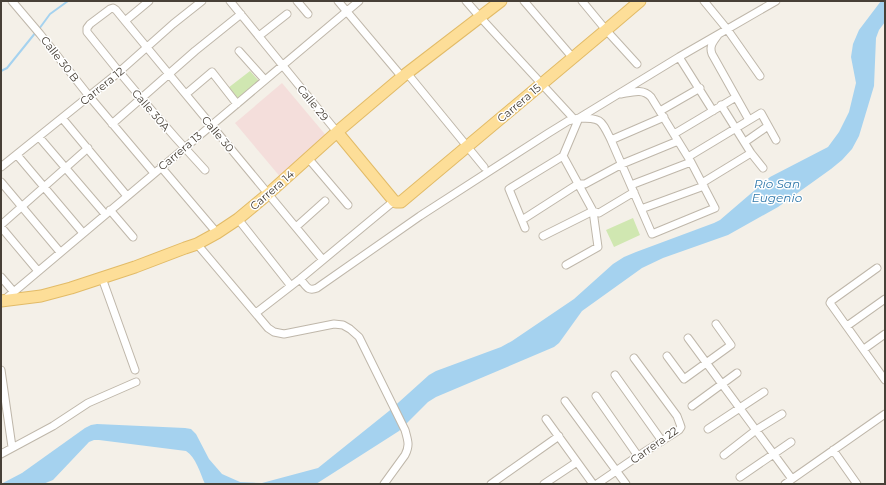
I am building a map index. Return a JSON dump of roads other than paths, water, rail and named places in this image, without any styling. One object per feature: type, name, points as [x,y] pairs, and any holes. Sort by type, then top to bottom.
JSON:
[{"type":"main road","name":"Carrera 14","points":[[2,301],[47,295],[71,288],[135,267],[197,244],[217,233],[238,219],[268,194],[337,132],[405,75],[501,1]]},
{"type":"main road","name":"Carrera 15","points":[[395,202],[401,202],[405,199],[640,1]]},
{"type":"main road","name":"Calle 29","points":[[337,132],[395,202]]},
{"type":"street","name":"Calle 30 B","points":[[12,1],[154,173]]},
{"type":"street","points":[[125,21],[149,1]]},
{"type":"street","name":"Carrera 12","points":[[1,168],[119,72],[173,24],[202,1]]},
{"type":"street","points":[[297,1],[308,14]]},
{"type":"street","points":[[338,1],[405,75],[484,167]]},
{"type":"street","name":"Carrera 13","points":[[2,301],[359,1]]},
{"type":"street","points":[[466,1],[541,84],[576,119],[593,118],[604,124],[652,234],[715,208],[674,134],[648,92],[636,91],[617,95]]},
{"type":"street","points":[[524,1],[573,58]]},
{"type":"street","points":[[582,1],[637,64]]},
{"type":"street","points":[[704,1],[724,31],[760,76]]},
{"type":"street","points":[[300,278],[308,288],[312,290],[317,288],[420,216],[547,134],[576,119],[776,1]]},
{"type":"street","name":"Calle 29","points":[[233,2],[282,66],[337,132]]},
{"type":"street","name":"Calle 30","points":[[87,28],[110,9],[113,8],[116,10],[323,260]]},
{"type":"street","points":[[112,124],[241,14]]},
{"type":"street","points":[[259,36],[286,14]]},
{"type":"street","name":"Calle 30A","points":[[87,28],[87,32],[119,72],[184,148],[205,170]]},
{"type":"street","points":[[724,31],[712,43],[710,49],[749,120]]},
{"type":"street","points":[[239,51],[265,80]]},
{"type":"street","points":[[680,57],[713,111]]},
{"type":"street","points":[[186,94],[212,72],[237,104]]},
{"type":"street","points":[[611,140],[662,114],[700,88]]},
{"type":"street","points":[[674,134],[736,97]]},
{"type":"street","points":[[721,105],[763,168]]},
{"type":"street","points":[[631,185],[689,160],[761,113],[776,140]]},
{"type":"street","points":[[62,118],[127,196]]},
{"type":"street","points":[[525,228],[509,189],[563,156],[576,119]]},
{"type":"street","points":[[745,142],[768,126]]},
{"type":"street","points":[[39,137],[65,168],[133,238]]},
{"type":"street","points":[[522,220],[578,184],[585,184],[622,164],[678,141]]},
{"type":"street","points":[[38,271],[1,226],[88,148]]},
{"type":"street","points":[[641,209],[703,185],[751,152]]},
{"type":"street","points":[[17,155],[83,233]]},
{"type":"street","points":[[563,156],[593,211],[598,247],[566,265]]},
{"type":"street","points":[[308,158],[348,205]]},
{"type":"street","points":[[161,167],[217,233]]},
{"type":"street","points":[[1,182],[60,252]]},
{"type":"street","points":[[543,236],[593,211],[599,212],[634,192]]},
{"type":"street","points":[[296,227],[325,201]]},
{"type":"street","name":"Carrera 15","points":[[256,313],[395,202]]},
{"type":"street","points":[[238,219],[291,286]]},
{"type":"street","points":[[197,244],[268,328],[274,332],[284,334],[334,324],[343,325],[350,328],[359,337],[405,430],[409,444],[408,450],[384,484]]},
{"type":"street","points":[[877,268],[830,303],[883,372],[885,380]]},
{"type":"street","points":[[1,277],[13,291]]},
{"type":"street","points":[[102,278],[135,370]]},
{"type":"street","points":[[847,326],[885,299]]},
{"type":"street","points":[[667,356],[684,379],[731,345],[716,324]]},
{"type":"street","points":[[864,349],[885,334]]},
{"type":"street","points":[[688,338],[792,479]]},
{"type":"street","name":"Carrera 22","points":[[597,484],[679,430],[681,427],[677,416],[634,358]]},
{"type":"street","points":[[1,370],[4,409],[12,447]]},
{"type":"street","points":[[692,406],[737,373]]},
{"type":"street","points":[[615,375],[662,441]]},
{"type":"street","points":[[1,454],[53,426],[88,404],[136,382]]},
{"type":"street","points":[[708,428],[764,392]]},
{"type":"street","points":[[596,396],[638,456]]},
{"type":"street","points":[[565,401],[626,484]]},
{"type":"street","points":[[724,455],[756,430],[782,414]]},
{"type":"street","points":[[785,484],[885,414]]},
{"type":"street","points":[[546,419],[593,484]]},
{"type":"street","points":[[496,483],[559,436]]},
{"type":"street","points":[[740,477],[791,442]]},
{"type":"street","points":[[833,450],[857,484]]},
{"type":"street","points":[[544,484],[577,462]]},
{"type":"water","name":"Río San Eugenio","points":[[881,1],[885,1],[885,22],[879,30],[876,38],[874,86],[859,136],[852,149],[842,160],[778,207],[728,235],[663,258],[642,268],[582,311],[559,343],[554,347],[436,397],[428,402],[399,431],[316,484],[205,484],[195,461],[186,451],[94,440],[89,442],[53,480],[43,484],[1,484],[22,473],[85,428],[97,424],[191,429],[196,434],[209,459],[222,474],[240,482],[262,483],[318,468],[389,411],[429,375],[501,347],[512,341],[574,299],[613,264],[624,257],[720,220],[770,177],[828,147],[839,132],[849,112],[856,83],[851,57],[853,44],[859,30]]},
{"type":"waterway","points":[[39,29],[50,14],[68,1]]},
{"type":"waterway","points":[[1,71],[7,68],[36,32]]}]
